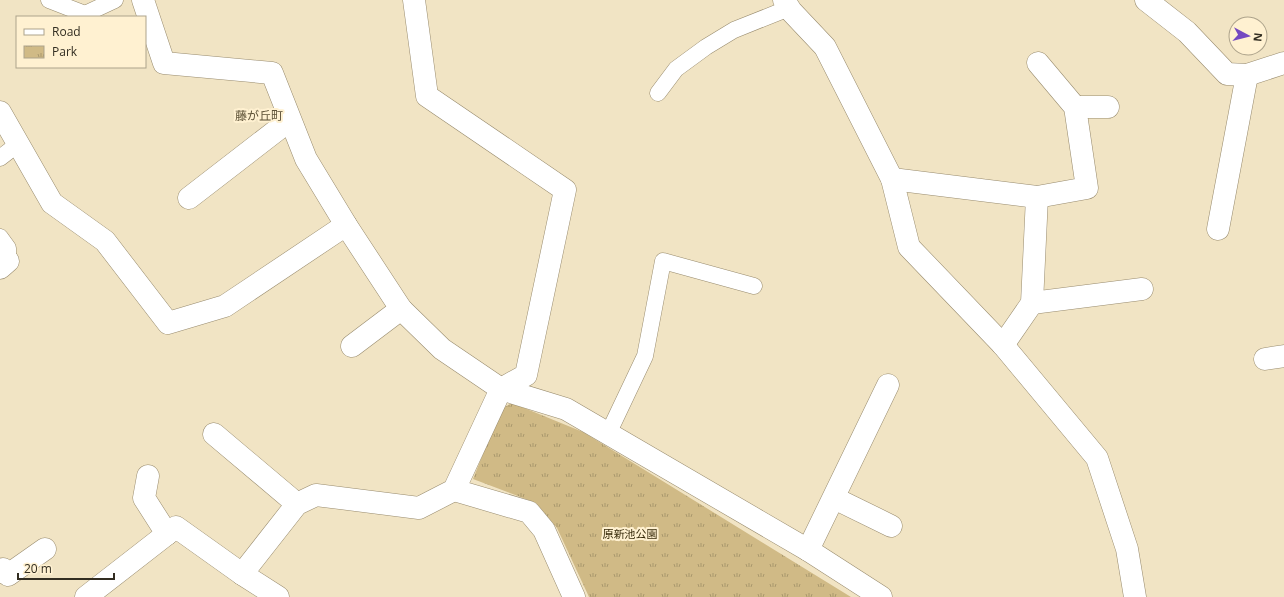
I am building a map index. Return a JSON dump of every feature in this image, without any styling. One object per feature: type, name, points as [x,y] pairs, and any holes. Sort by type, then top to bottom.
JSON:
[{"type":"street","points":[[143,0],[164,63],[272,73],[306,159],[346,225],[401,309],[442,349],[501,389],[566,410],[808,550],[881,597]]},
{"type":"street","points":[[242,574],[297,504],[316,495],[419,508],[454,490],[501,389],[526,374],[565,190],[427,96],[414,0]]},
{"type":"street","points":[[1146,0],[1187,32],[1227,74],[1247,75],[1284,63]]},
{"type":"street","points":[[787,4],[825,47],[892,179],[909,247],[1003,345],[1097,458],[1128,549],[1135,597]]},
{"type":"street","points":[[892,179],[1038,197],[1087,188],[1075,107],[1038,63]]},
{"type":"street","points":[[1218,229],[1247,75]]},
{"type":"street","points":[[1075,107],[1108,107]]},
{"type":"street","points":[[0,112],[52,203],[105,241],[168,324],[225,306],[346,225]]},
{"type":"street","points":[[189,198],[290,120]]},
{"type":"street","points":[[1003,345],[1032,303],[1038,197]]},
{"type":"street","points":[[1032,303],[1142,289]]},
{"type":"street","points":[[352,346],[401,309]]},
{"type":"street","points":[[808,550],[888,385]]},
{"type":"street","points":[[214,434],[297,504]]},
{"type":"street","points":[[148,476],[144,498],[167,534]]},
{"type":"street","points":[[454,490],[529,512],[544,530],[574,597]]},
{"type":"street","points":[[834,498],[891,526]]},
{"type":"street","points":[[86,597],[176,527],[242,574],[278,597]]},
{"type":"street","points":[[0,572],[4,570],[8,575],[45,549]]},
{"type":"lane","points":[[49,0],[85,14],[115,0]]},
{"type":"lane","points":[[658,93],[676,69],[706,47],[734,30],[787,4]]},
{"type":"lane","points":[[0,158],[18,144]]},
{"type":"lane","points":[[0,237],[8,248],[4,264]]},
{"type":"lane","points":[[608,434],[646,356],[663,261],[754,286]]},
{"type":"green space","name":"原新池公園","points":[[512,403],[583,432],[851,597],[589,597],[557,528],[536,503],[473,479],[501,409]]},
{"type":"district","name":"藤が丘町","points":[[259,116]]}]
